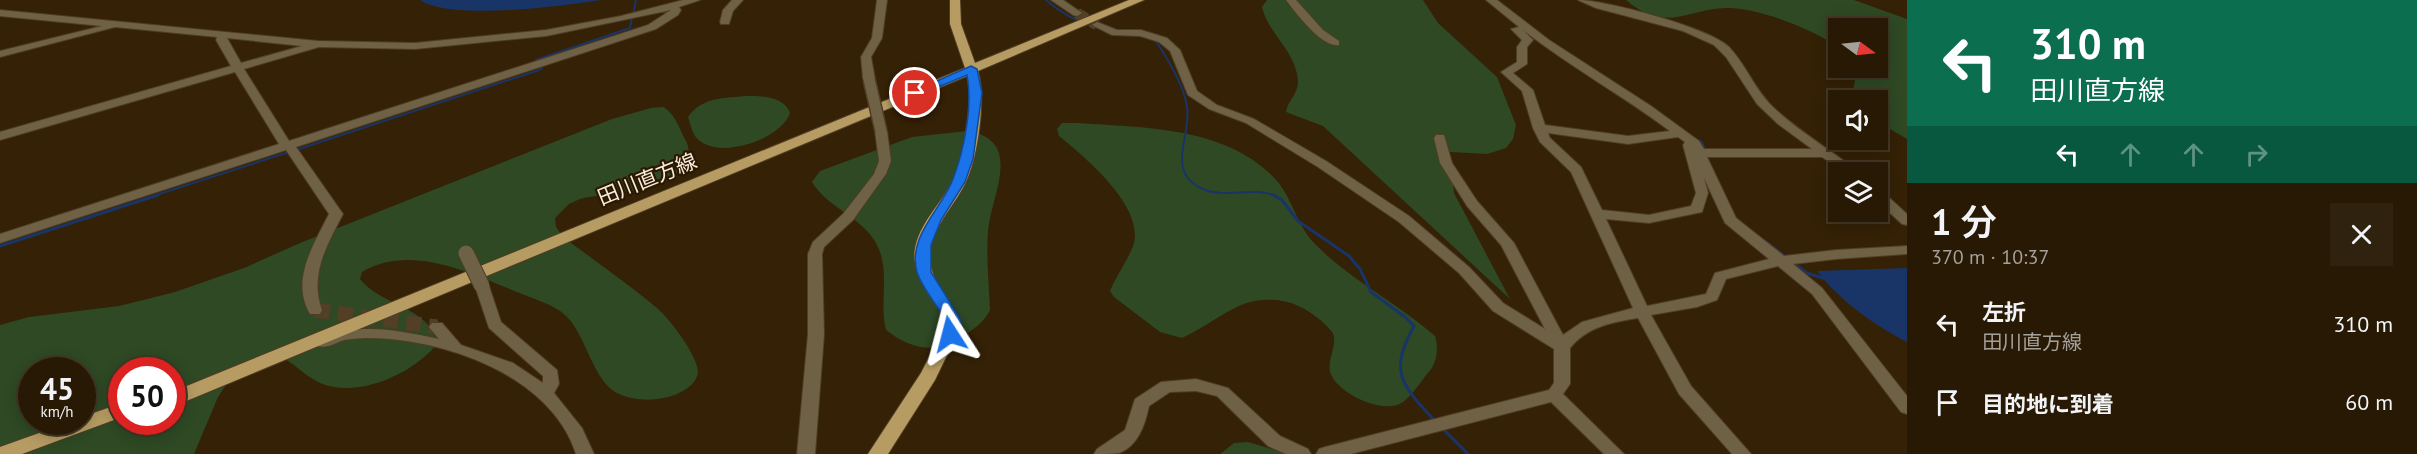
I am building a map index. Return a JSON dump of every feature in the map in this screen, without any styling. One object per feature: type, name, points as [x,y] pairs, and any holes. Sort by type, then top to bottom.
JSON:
[{"type":"main road","points":[[878,454],[929,375],[953,326],[953,320],[924,272],[923,259],[924,245],[935,220],[959,182],[966,159],[976,93],[970,67],[958,34],[955,0]]},
{"type":"main road","name":"田川直方線","points":[[186,394],[1125,0]]},
{"type":"main road","name":"田川直方線","points":[[186,385],[1139,0]]},
{"type":"main road","points":[[1,454],[108,415]]},
{"type":"main road","points":[[24,454],[108,423]]},
{"type":"street","points":[[0,13],[318,44],[415,46],[492,40],[582,27],[696,0]]},
{"type":"street","points":[[725,22],[728,10],[738,0]]},
{"type":"street","points":[[806,454],[816,334],[815,255],[818,245],[848,217],[880,174],[885,161],[881,131],[868,79],[866,57],[877,38],[882,0]]},
{"type":"street","points":[[1056,0],[1077,13]]},
{"type":"street","points":[[1291,0],[1319,32],[1335,43]]},
{"type":"street","points":[[1482,0],[1528,40],[1522,46],[1522,64],[1506,72],[1527,90],[1544,139],[1577,170],[1642,312],[1685,390],[1742,454]]},
{"type":"street","points":[[1491,0],[1545,42],[1647,108],[1697,148],[1731,220],[1817,291],[1907,408]]},
{"type":"street","points":[[1583,0],[1685,30],[1720,45],[1727,50],[1746,83],[1760,101],[1777,117],[1838,162]]},
{"type":"street","points":[[0,239],[652,27],[674,13],[676,10],[674,7]]},
{"type":"street","points":[[0,54],[121,24]]},
{"type":"street","points":[[1097,25],[1116,33],[1141,33],[1163,40],[1175,50],[1192,93],[1213,107],[1250,121],[1404,219],[1464,270],[1498,307],[1562,347]]},
{"type":"street","points":[[224,34],[221,40],[287,145],[336,214],[312,267],[307,285],[309,299],[315,310]]},
{"type":"street","points":[[0,136],[318,44]]},
{"type":"street","points":[[1539,128],[1628,140],[1680,133]]},
{"type":"street","points":[[1325,454],[1554,395],[1562,384],[1562,347],[1507,243],[1472,203],[1446,163],[1440,138]]},
{"type":"street","points":[[1598,214],[1649,219],[1697,209],[1702,194],[1687,145],[1697,148],[1827,153]]},
{"type":"street","points":[[1888,204],[1907,221]]},
{"type":"street","points":[[1562,347],[1576,332],[1603,321],[1642,312],[1696,304],[1712,297],[1720,276],[1743,268],[1852,251],[1907,250]]},
{"type":"street","points":[[466,253],[482,286],[494,324],[551,374],[551,384],[545,394]]},
{"type":"street","points":[[437,327],[455,347]]},
{"type":"street","points":[[288,353],[350,334],[376,334],[455,347],[523,376],[545,394],[555,403],[583,443],[585,454]]},
{"type":"street","points":[[1103,454],[1136,430],[1141,403],[1167,386],[1196,385],[1222,392],[1274,441],[1302,454]]},
{"type":"street","points":[[1554,395],[1615,454]]},
{"type":"green space","points":[[1267,0],[1423,0],[1438,23],[1497,77],[1516,125],[1513,139],[1506,148],[1487,154],[1450,152],[1454,193],[1510,299],[1323,126],[1286,112],[1298,82],[1293,61],[1265,17],[1262,7]]},
{"type":"green space","points":[[1626,0],[1854,0],[1907,19],[1907,139],[1888,128],[1888,90],[1853,90],[1855,78],[1888,78],[1888,18],[1828,18],[1828,41],[1801,27],[1758,12],[1731,8],[1667,18],[1641,11]]},
{"type":"green space","points":[[746,96],[778,100],[787,107],[790,113],[775,131],[750,144],[722,148],[710,146],[697,139],[688,117],[694,110],[714,100]]},
{"type":"green space","points":[[663,107],[674,117],[686,141],[688,156],[685,163],[674,175],[653,187],[580,199],[569,204],[555,218],[556,227],[563,237],[657,308],[682,338],[697,365],[698,372],[693,383],[680,392],[648,400],[619,394],[603,380],[573,324],[556,308],[460,270],[440,264],[400,260],[381,264],[362,272],[360,279],[369,288],[425,321],[433,331],[438,343],[414,365],[384,381],[351,388],[335,387],[315,381],[285,359],[228,382],[218,397],[194,454],[0,454],[0,325],[29,317],[119,306],[175,292],[244,268],[300,243],[612,119]]},
{"type":"green space","points":[[1062,123],[1131,126],[1185,133],[1236,150],[1258,164],[1278,182],[1304,230],[1315,244],[1343,269],[1435,336],[1437,346],[1433,366],[1413,392],[1395,406],[1373,404],[1362,400],[1341,388],[1330,372],[1334,336],[1328,327],[1302,308],[1274,300],[1259,300],[1233,309],[1182,338],[1160,332],[1114,297],[1110,291],[1132,249],[1135,236],[1133,222],[1127,208],[1107,180],[1059,136],[1057,129]]},
{"type":"green space","points":[[967,131],[985,136],[995,145],[1000,157],[998,186],[988,231],[990,310],[980,323],[957,341],[937,348],[916,346],[886,330],[883,309],[882,257],[872,237],[856,221],[827,199],[812,182],[820,171],[912,137]]},
{"type":"green space","points":[[1248,442],[1289,454],[1220,454],[1234,443]]},
{"type":"water","points":[[420,0],[601,0],[535,8],[481,11],[456,10]]},
{"type":"water","points":[[1907,268],[1907,342],[1858,311],[1817,271]]},
{"type":"waterway","points":[[296,150],[539,70],[542,68],[536,60],[630,28],[636,0]]},
{"type":"waterway","points":[[1046,0],[1069,16],[1093,27],[1146,37]]},
{"type":"waterway","points":[[1155,40],[1174,72],[1185,97],[1188,117],[1182,163],[1191,182],[1212,192],[1258,192],[1273,195]]},
{"type":"waterway","points":[[1696,139],[1702,142],[1706,152]]},
{"type":"waterway","points":[[153,196],[289,152]]},
{"type":"waterway","points":[[0,246],[158,195]]},
{"type":"waterway","points":[[1273,195],[1282,200],[1298,221],[1349,256],[1360,269],[1371,292],[1414,326],[1402,356],[1402,378],[1414,398],[1435,421]]},
{"type":"waterway","points":[[1766,242],[1787,258]]},
{"type":"waterway","points":[[1792,262],[1807,273],[1826,279]]},
{"type":"waterway","points":[[1442,428],[1468,454]]},
{"type":"tunnel","points":[[1077,13],[1097,25]]},
{"type":"tunnel","points":[[315,310],[437,327]]},
{"type":"route","points":[[915,93],[971,69],[976,93],[966,159],[959,182],[935,220],[924,245],[924,272],[953,320],[950,334]]}]
